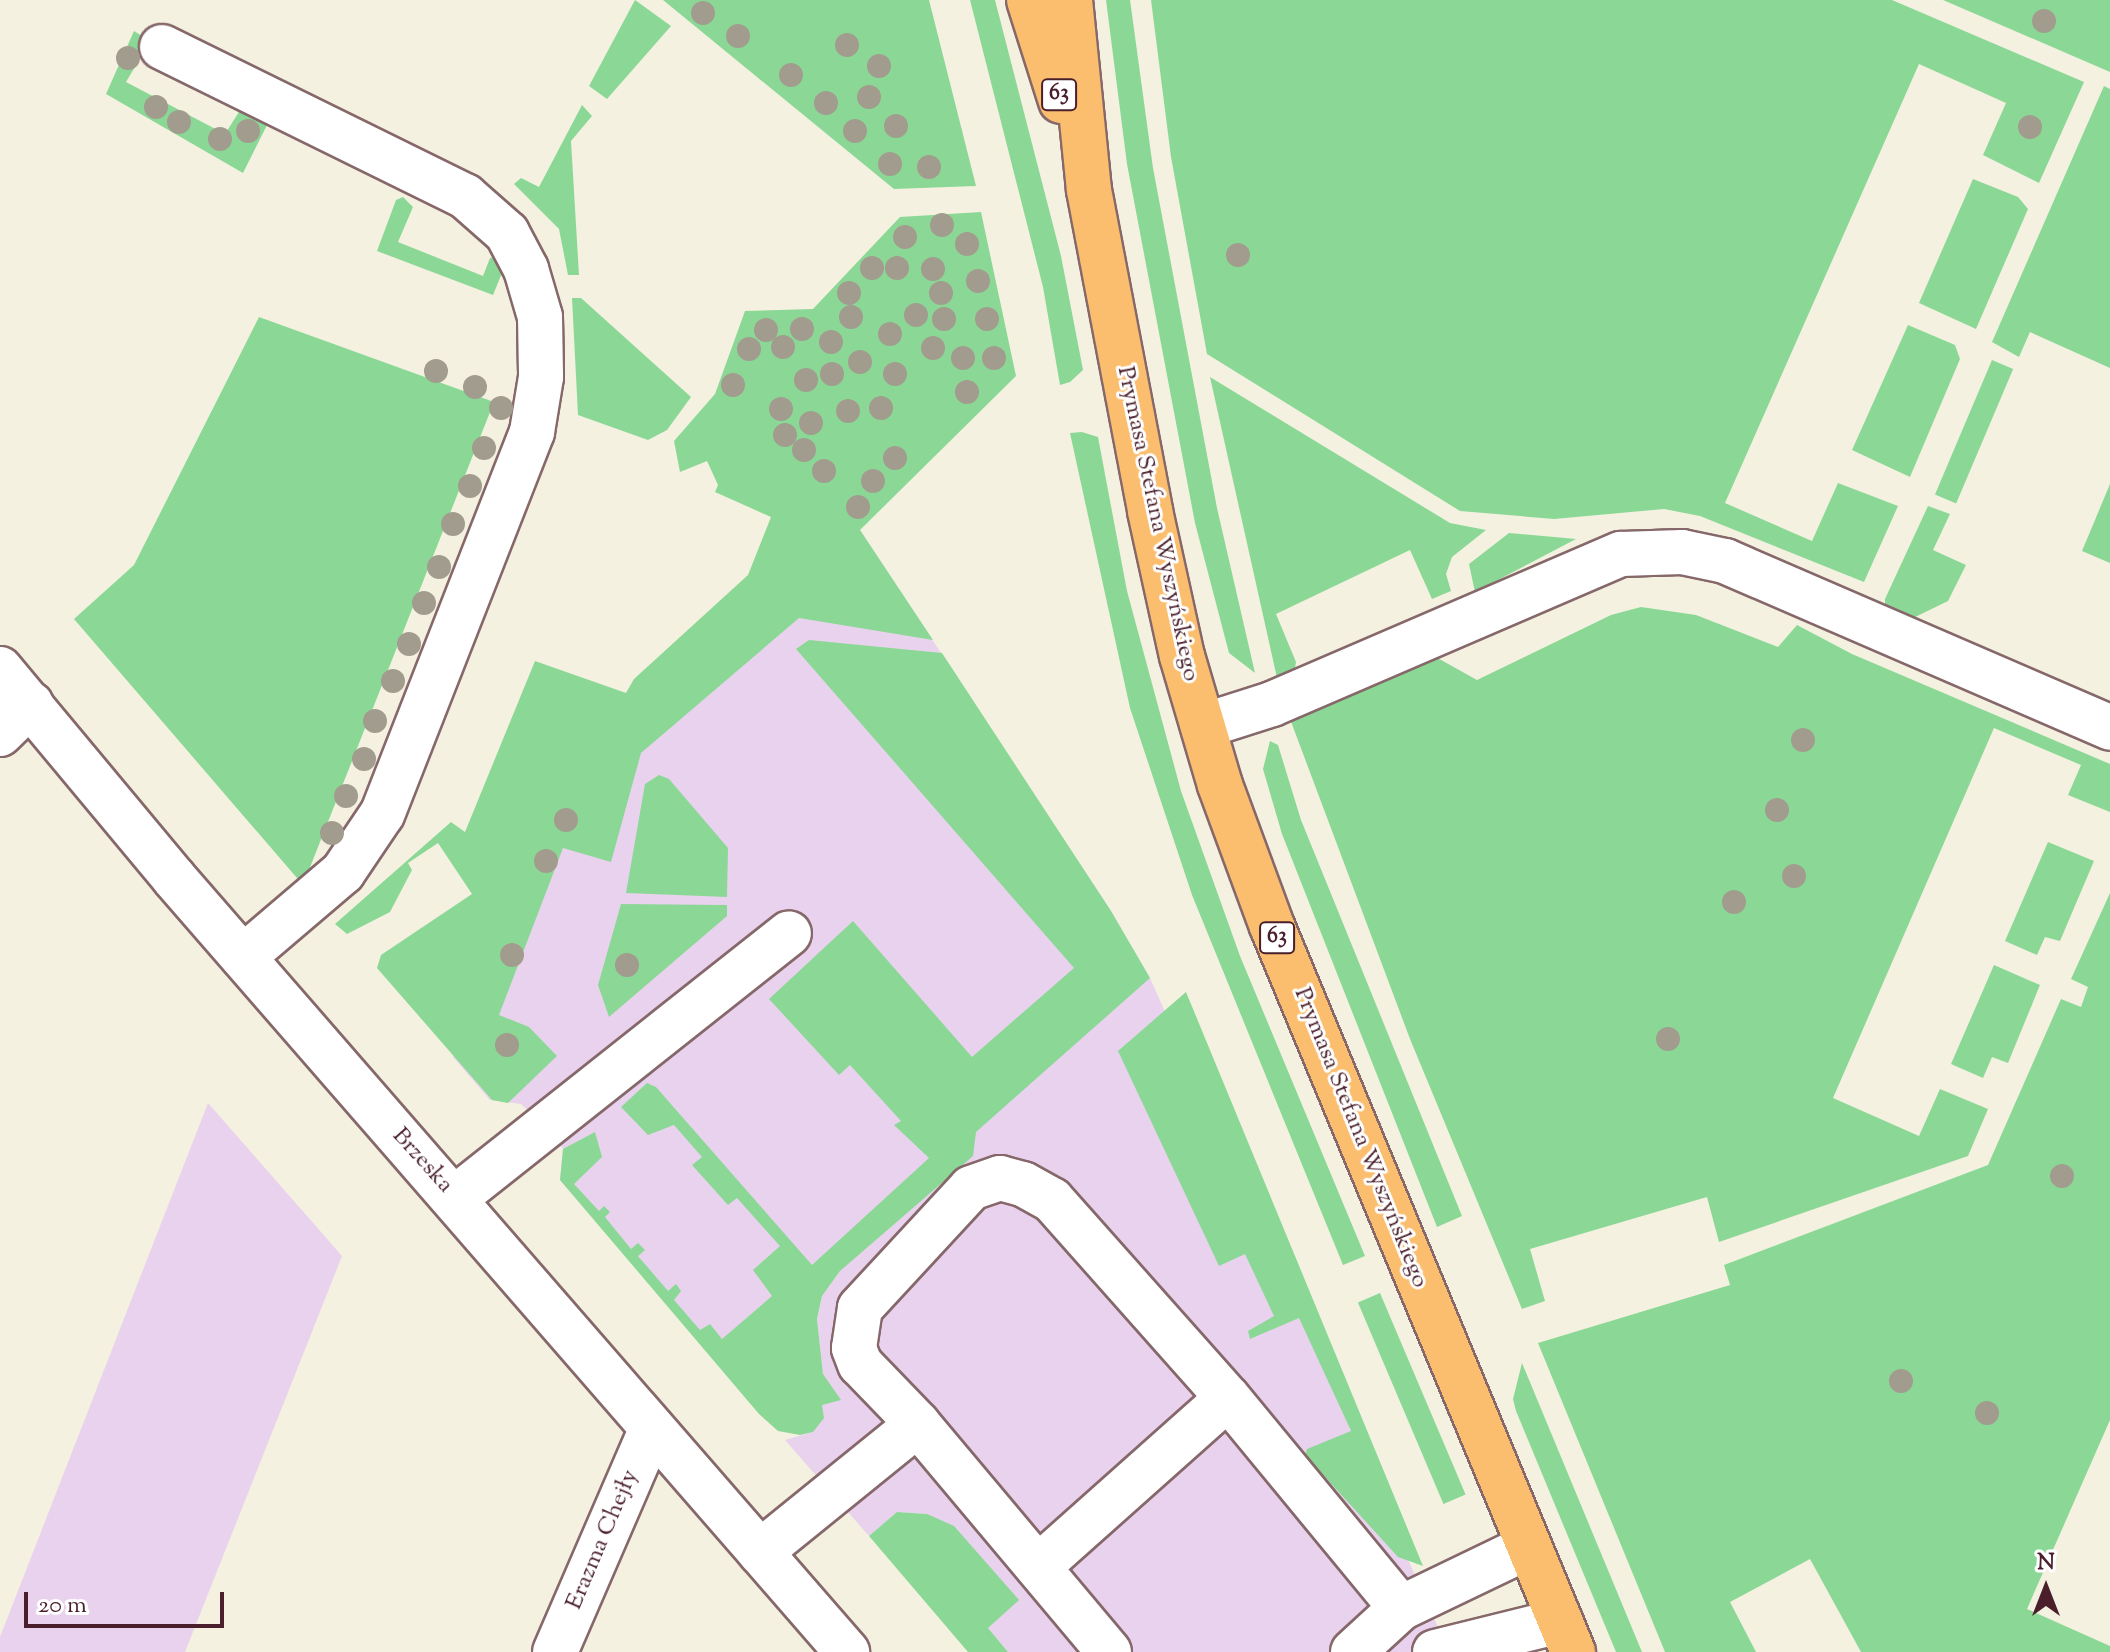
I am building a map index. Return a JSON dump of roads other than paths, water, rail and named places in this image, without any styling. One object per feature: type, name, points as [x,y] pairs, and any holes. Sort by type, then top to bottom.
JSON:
[{"type":"main road","name":"Prymasa Stefana Wyszyńskiego","points":[[1029,0],[1089,190]]},
{"type":"main road","name":"Prymasa Stefana Wyszyńskiego","points":[[1070,0],[1089,190],[1150,511],[1203,726],[1272,926],[1566,1636]]},
{"type":"street","points":[[162,47],[465,196],[507,233],[526,269],[540,317],[541,377],[532,432],[382,814],[343,872],[243,957]]},
{"type":"street","points":[[1203,726],[1272,704],[1621,554],[1682,552],[1725,561],[2110,728]]},
{"type":"street","name":"Brzeska","points":[[0,669],[243,957],[847,1652]]},
{"type":"street","points":[[0,734],[31,704]]},
{"type":"street","points":[[455,1198],[789,933]]},
{"type":"street","points":[[1109,1652],[918,1424],[860,1364],[854,1348],[860,1308],[971,1188],[1000,1178],[1052,1200],[1228,1398],[1401,1608]]},
{"type":"street","points":[[1038,1567],[1228,1398]]},
{"type":"street","points":[[760,1552],[918,1424]]},
{"type":"street","name":"Erazma Chejły","points":[[555,1652],[652,1428]]},
{"type":"street","points":[[1354,1652],[1401,1608],[1528,1547]]},
{"type":"street","points":[[1435,1652],[1566,1636]]}]
